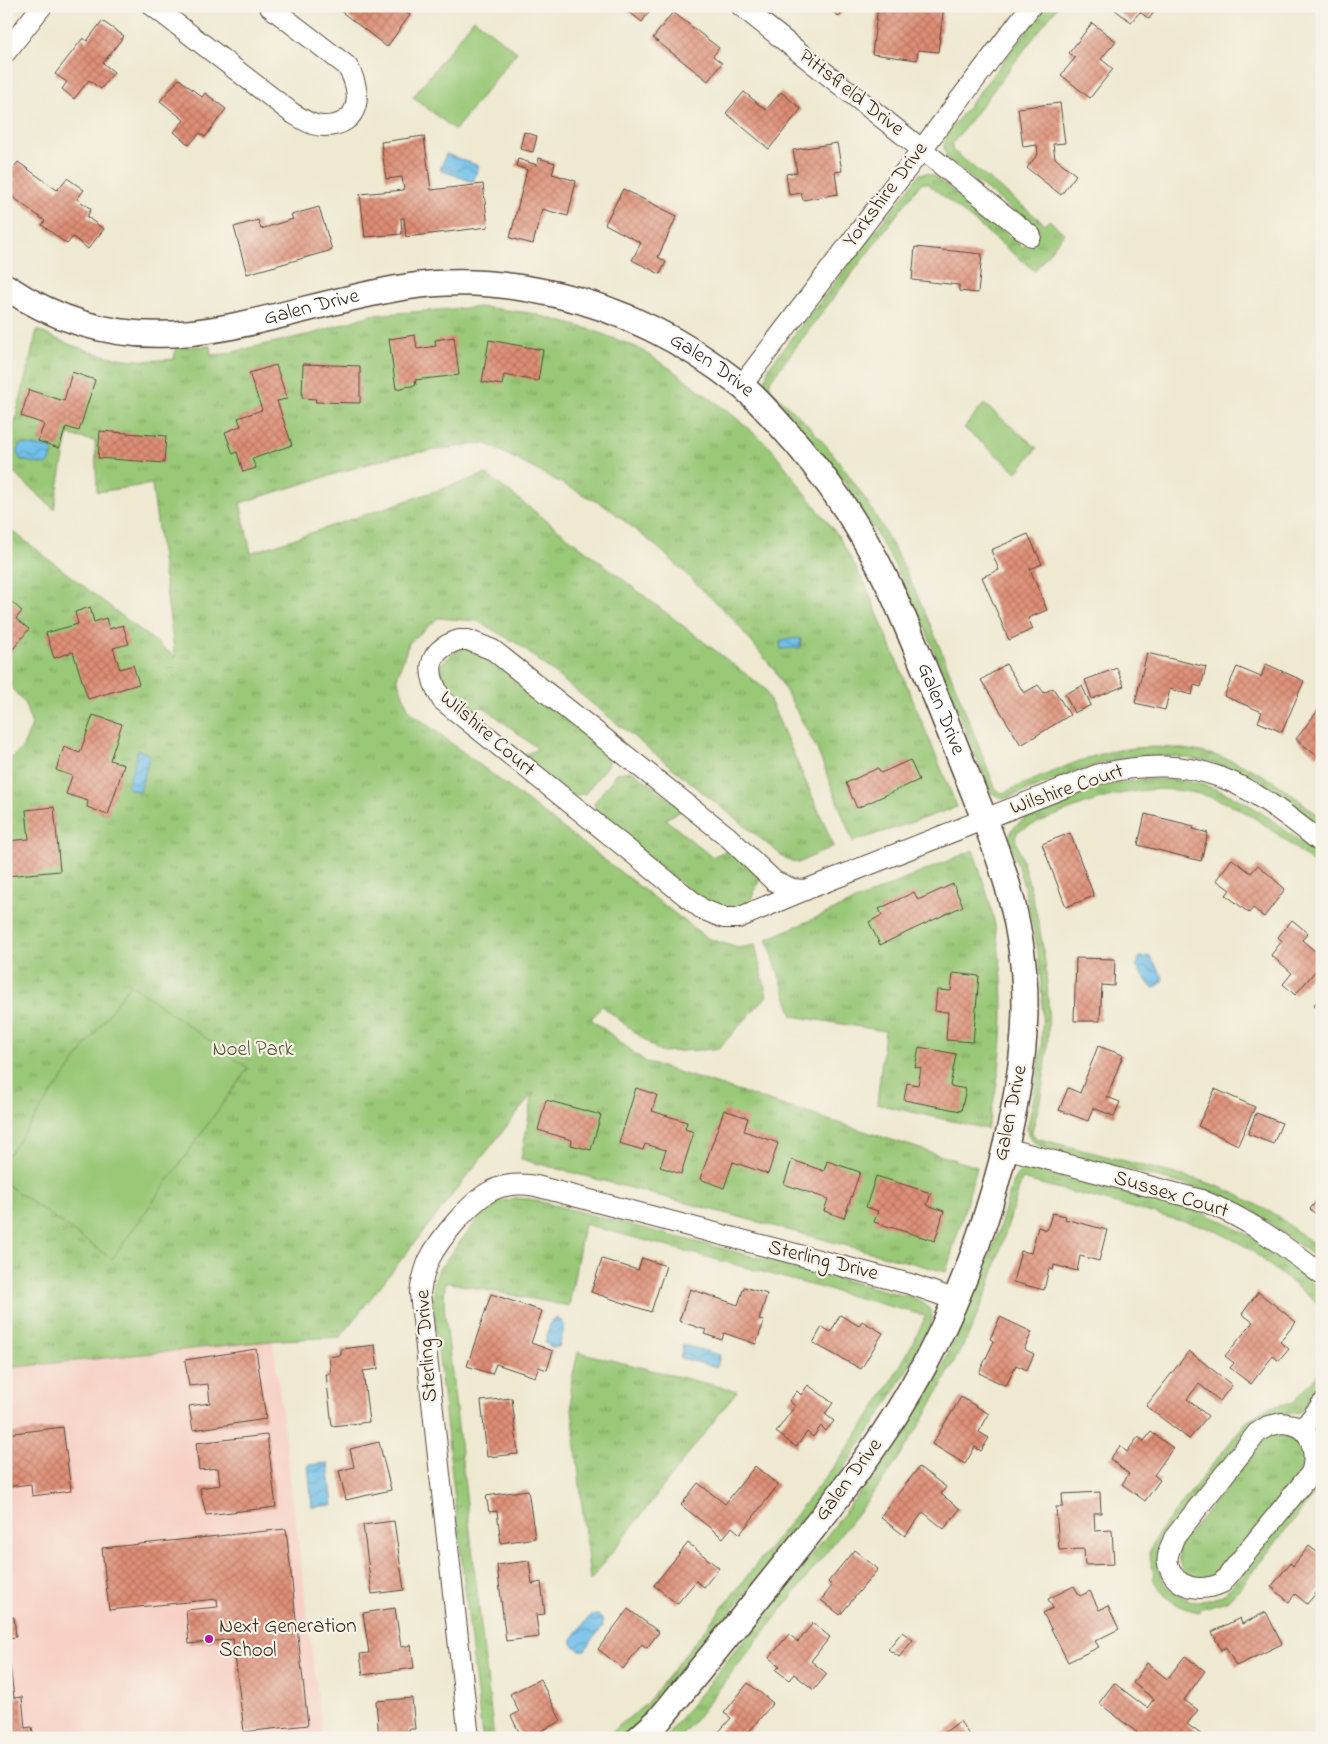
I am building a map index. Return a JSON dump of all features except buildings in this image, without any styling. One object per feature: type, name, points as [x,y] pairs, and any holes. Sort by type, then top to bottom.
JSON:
[{"type":"street","points":[[6,52],[42,6]]},
{"type":"street","points":[[153,6],[309,124],[338,125],[348,118],[357,105],[356,79],[347,66],[269,6]]},
{"type":"street","name":"Pittsfield Drive","points":[[741,6],[1031,236]]},
{"type":"street","name":"Yorkshire Drive","points":[[742,386],[1031,6]]},
{"type":"street","name":"Galen Drive","points":[[6,287],[49,311],[85,323],[135,333],[175,335],[208,332],[246,325],[363,295],[411,286],[486,284],[522,288],[591,304],[639,323],[671,339],[742,386],[810,457],[839,496],[870,544],[885,574],[913,639],[984,818],[1014,905],[1021,945],[1025,986],[1025,1043],[1020,1084],[1005,1148],[974,1254],[956,1300],[913,1386],[876,1446],[836,1500],[659,1720],[639,1738]]},
{"type":"street","name":"Wilshire Court","points":[[805,890],[792,889],[774,881],[727,836],[493,650],[468,640],[459,640],[446,644],[437,652],[432,661],[430,674],[442,700],[702,909],[724,918],[738,918],[984,818],[1099,774],[1127,768],[1157,765],[1184,768],[1223,777],[1249,789],[1282,811],[1322,843]]},
{"type":"street","name":"Sussex Court","points":[[1005,1148],[1201,1200],[1251,1223],[1282,1243],[1322,1275]]},
{"type":"street","name":"Sterling Drive","points":[[469,1738],[420,1293],[423,1273],[430,1257],[458,1219],[477,1200],[491,1190],[502,1187],[525,1184],[536,1186],[910,1284],[956,1300]]},
{"type":"street","points":[[1302,1429],[1322,1404]]},
{"type":"street","points":[[1282,1423],[1293,1424],[1302,1429],[1310,1440],[1314,1463],[1311,1473],[1222,1583],[1210,1588],[1196,1590],[1184,1585],[1174,1576],[1168,1564],[1169,1552],[1174,1538],[1257,1433],[1268,1426],[1282,1423]]},
{"type":"shaded area","points":[[273,1341],[323,1738],[6,1738],[6,1368]]},
{"type":"green space","points":[[1046,6],[1058,6],[952,144],[952,150],[1045,224],[1049,220],[1064,233],[1035,271],[927,183],[921,183],[770,381],[770,389],[803,420],[833,454],[861,492],[885,532],[907,573],[945,659],[996,790],[1002,793],[1066,766],[1105,753],[1143,748],[1163,747],[1182,749],[1221,757],[1266,777],[1322,818],[1322,828],[1257,777],[1208,761],[1171,756],[1131,756],[1098,764],[1004,799],[990,792],[926,630],[893,562],[842,478],[766,392],[764,384],[769,367],[920,174],[927,173],[934,176],[1024,248],[1038,230],[949,160],[944,147],[947,134]]},
{"type":"green space","points":[[474,19],[517,52],[455,130],[413,97]]},
{"type":"green space","name":"Noel Park","points":[[480,307],[530,313],[592,330],[636,347],[671,369],[735,417],[771,448],[839,537],[866,586],[957,807],[853,842],[817,749],[775,671],[733,619],[662,551],[607,507],[485,443],[394,456],[240,503],[251,553],[486,474],[765,689],[834,846],[798,863],[786,859],[518,644],[477,621],[438,618],[409,643],[397,678],[409,711],[707,938],[738,948],[755,945],[767,996],[718,1049],[660,1052],[602,1006],[591,1019],[646,1062],[977,1167],[946,1272],[521,1159],[533,1093],[340,1337],[279,1340],[6,1368],[6,763],[22,749],[32,725],[24,702],[6,682],[6,526],[175,657],[152,484],[97,492],[95,441],[68,435],[54,509],[6,466],[6,458],[37,330],[70,345],[103,355],[137,360],[155,360],[174,359],[176,347],[210,346],[211,355],[224,354],[315,333],[371,315]]},
{"type":"green space","points":[[984,404],[1037,448],[1017,472],[964,428]]},
{"type":"green space","points":[[467,649],[489,658],[606,749],[608,764],[585,794],[568,796],[519,757],[538,749],[484,707],[465,715],[443,691],[440,665],[456,651]]},
{"type":"green space","points":[[633,771],[683,810],[665,819],[712,857],[732,848],[757,872],[759,881],[751,899],[742,908],[715,909],[598,820],[594,803],[617,773]]},
{"type":"green space","points":[[1146,779],[1189,782],[1226,793],[1244,802],[1276,823],[1322,859],[1322,870],[1279,835],[1245,812],[1204,795],[1176,790],[1123,793],[1071,809],[1018,831],[1015,838],[1033,898],[1044,959],[1047,990],[1047,1052],[1041,1095],[1032,1132],[1036,1138],[1206,1182],[1230,1191],[1276,1215],[1322,1251],[1322,1262],[1251,1209],[1217,1193],[1045,1148],[1038,1145],[1029,1136],[1027,1129],[1041,1050],[1042,997],[1040,970],[1031,917],[1018,865],[1009,840],[1011,830],[1024,819],[1095,789],[1117,783]]},
{"type":"green space","points":[[973,850],[993,916],[998,943],[1003,996],[1003,1022],[998,1076],[987,1129],[877,1104],[885,1031],[793,1016],[767,939]]},
{"type":"green space","points":[[130,984],[248,1068],[112,1259],[6,1184],[6,1158]]},
{"type":"green space","points":[[1028,1169],[1196,1211],[1227,1223],[1256,1240],[1322,1291],[1322,1307],[1247,1247],[1212,1229],[1022,1179],[988,1289],[970,1332],[923,1420],[889,1473],[694,1721],[678,1738],[665,1738],[833,1528],[904,1430],[937,1377],[965,1318],[997,1237],[1013,1181],[1019,1172]]},
{"type":"green space","points":[[515,1198],[530,1199],[917,1299],[928,1307],[932,1315],[931,1325],[926,1337],[882,1411],[823,1497],[659,1703],[622,1738],[604,1738],[646,1704],[842,1456],[887,1388],[926,1316],[584,1224],[569,1306],[445,1282],[444,1305],[494,1738],[482,1738],[433,1306],[434,1282],[439,1269],[484,1211],[500,1202]]},
{"type":"green space","points":[[578,1352],[737,1391],[590,1581],[570,1389]]},
{"type":"green space","points":[[1322,1369],[1321,1383],[1317,1393],[1300,1412],[1269,1416],[1258,1422],[1184,1510],[1162,1543],[1158,1554],[1157,1560],[1161,1577],[1176,1594],[1188,1600],[1207,1600],[1226,1593],[1318,1480],[1322,1470],[1322,1484],[1239,1589],[1227,1601],[1199,1609],[1199,1612],[1177,1604],[1161,1591],[1152,1577],[1154,1575],[1149,1553],[1157,1535],[1246,1422],[1267,1408],[1294,1402]]},
{"type":"green space","points":[[1284,1432],[1301,1443],[1304,1458],[1301,1472],[1221,1574],[1201,1581],[1189,1575],[1180,1565],[1179,1546],[1269,1434]]},
{"type":"water","points":[[446,154],[479,166],[473,182],[440,170]]},
{"type":"water","points":[[22,444],[51,448],[53,452],[50,462],[46,465],[21,460],[18,455],[18,448]]},
{"type":"water","points":[[801,639],[800,648],[781,649],[780,642],[782,640]]},
{"type":"water","points":[[138,750],[150,754],[140,792],[127,788]]},
{"type":"water","points":[[1141,956],[1143,959],[1147,956],[1150,957],[1163,977],[1163,982],[1154,988],[1150,986],[1136,966]]},
{"type":"water","points":[[557,1318],[565,1326],[559,1347],[553,1348],[545,1343],[551,1321]]},
{"type":"water","points":[[683,1345],[720,1355],[717,1367],[680,1358]]},
{"type":"water","points":[[328,1463],[333,1505],[312,1507],[308,1465]]},
{"type":"water","points":[[598,1615],[602,1619],[603,1626],[585,1650],[579,1650],[572,1644],[572,1639],[590,1616]]},
{"type":"place","name":"Next Generation School","points":[[209,1639]]}]
